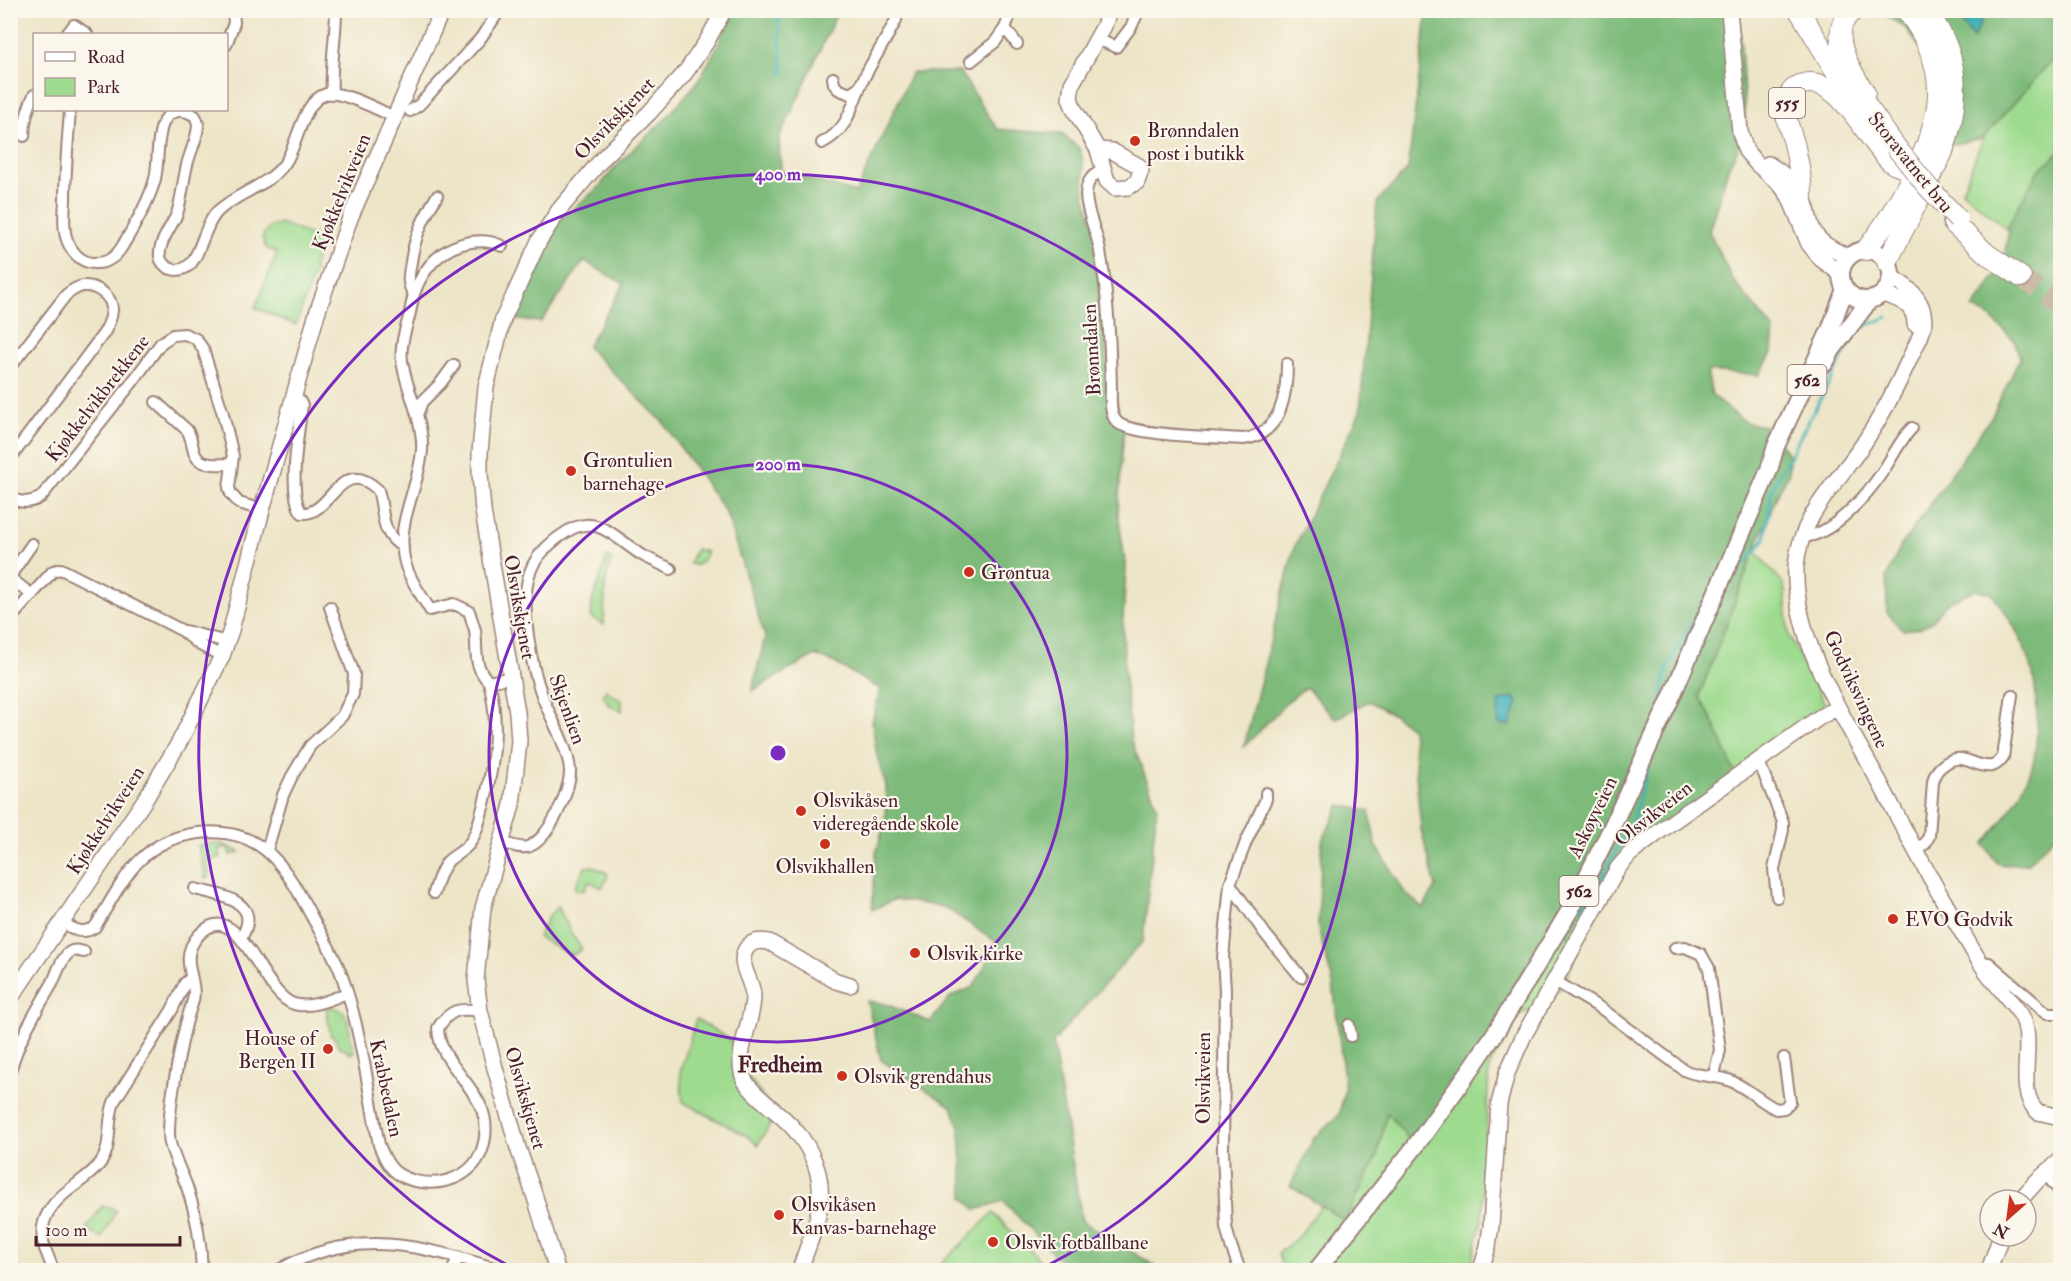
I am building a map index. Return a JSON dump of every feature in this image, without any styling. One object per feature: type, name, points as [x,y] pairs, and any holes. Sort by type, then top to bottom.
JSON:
[{"type":"highway","name":"555","points":[[1799,10],[1863,108]]},
{"type":"highway","name":"555","points":[[1810,10],[1863,108]]},
{"type":"highway","name":"555","points":[[1855,10],[1842,25],[1842,48],[1863,108]]},
{"type":"highway","points":[[1893,10],[1899,13],[1925,40]]},
{"type":"highway","points":[[1857,254],[1903,193],[1932,132],[1938,106],[1934,62],[1925,40],[1906,10]]},
{"type":"highway","points":[[1889,269],[1942,154],[1955,105],[1955,84],[1948,53],[1933,20],[1925,10]]},
{"type":"highway","name":"555","points":[[1802,198],[1800,175],[1786,114],[1789,96],[1801,84],[1819,83],[1863,108]]},
{"type":"highway","name":"Storavatnet bru","points":[[1863,108],[1894,136],[1895,146],[1955,221]]},
{"type":"highway","name":"Storavatnet bru","points":[[1863,108],[1904,168],[1955,221]]},
{"type":"highway","name":"555","points":[[1955,221],[2021,277]]},
{"type":"main road","name":"Kjøkkelvikveien","points":[[10,999],[146,798],[180,741],[224,649],[317,313],[350,218],[441,10]]},
{"type":"main road","name":"Olsvikskjenet","points":[[557,1270],[518,1148],[480,1011],[476,980],[483,908],[512,805],[518,761],[517,712],[483,511],[480,452],[486,387],[503,319],[539,241],[560,210],[603,158],[686,73],[724,10]]},
{"type":"main road","points":[[1098,150],[1112,151],[1132,161],[1141,170],[1137,182],[1128,187],[1115,188],[1107,182],[1098,150],[1070,98],[1070,91],[1079,69],[1104,26],[1109,10]]},
{"type":"main road","points":[[1729,10],[1740,132],[1746,151],[1744,156]]},
{"type":"main road","points":[[1744,156],[1781,172],[1796,186],[1812,228],[1818,239],[1825,245],[1857,254],[1878,253],[1889,269]]},
{"type":"main road","points":[[1744,156],[1780,184],[1789,196],[1809,244],[1843,282],[1853,297],[1876,297]]},
{"type":"main road","name":"562","points":[[1843,282],[1843,265],[1857,254]]},
{"type":"main road","name":"562","points":[[1876,297],[1889,286],[1889,269]]},
{"type":"main road","name":"Godviksvingene","points":[[1889,269],[1909,288],[1922,306],[1923,328],[1897,387],[1883,412],[1863,444],[1810,516],[1802,537],[1796,567],[1801,613],[1817,664],[1914,848],[1980,962],[2024,1020],[2027,1037],[2027,1086],[2031,1103],[2038,1112],[2061,1117]]},
{"type":"main road","name":"Askøyveien","points":[[1317,1270],[1414,1148],[1473,1065],[1497,1030],[1569,910],[1611,829],[1671,698],[1769,470],[1776,446],[1830,330],[1843,282]]},
{"type":"main road","name":"Godviksvingene","points":[[1876,297],[1899,300],[1913,310],[1914,348]]},
{"type":"main road","name":"Askøyveien","points":[[1769,470],[1783,450],[1832,350],[1876,297]]},
{"type":"main road","name":"Olsvikveien","points":[[1480,1270],[1488,1246],[1491,1226],[1499,1104],[1507,1073],[1524,1035],[1618,868],[1630,854],[1761,758],[1838,707]]},
{"type":"main road","points":[[800,1270],[815,1227],[822,1193],[818,1172],[805,1142],[789,1123],[752,1091],[742,1072],[744,1041],[753,996],[744,965],[744,953],[756,941],[768,942],[836,981],[850,985]]},
{"type":"main road","points":[[2032,1188],[2061,1161]]},
{"type":"main road","points":[[1989,1270],[1997,1248]]},
{"type":"street","points":[[228,40],[234,23],[233,10]]},
{"type":"street","points":[[332,94],[336,10]]},
{"type":"street","points":[[410,111],[419,105],[480,39],[500,10]]},
{"type":"street","points":[[822,143],[840,131],[857,100],[860,87],[896,20],[898,10]]},
{"type":"street","points":[[971,61],[995,42],[1005,28],[1012,10]]},
{"type":"street","points":[[1097,39],[1116,47],[1131,27],[1139,10]]},
{"type":"street","points":[[68,33],[74,25],[86,33]]},
{"type":"street","points":[[1005,28],[1017,44]]},
{"type":"street","points":[[833,78],[834,84],[843,92],[850,94],[860,87]]},
{"type":"street","points":[[188,111],[195,116],[198,126],[178,212],[159,253],[166,266],[174,270],[182,270],[192,262],[206,228],[217,212],[231,200],[275,175],[283,166],[290,156],[312,105],[325,94],[362,103],[394,117]]},
{"type":"street","points":[[24,136],[27,110],[33,97]]},
{"type":"street","points":[[70,111],[65,188],[66,235],[74,253],[82,260],[101,263],[111,259],[122,247],[154,182],[164,121],[174,111]]},
{"type":"street","name":"Brønndalen","points":[[1104,170],[1096,172],[1090,178],[1085,195],[1104,272],[1110,336],[1111,407],[1116,421],[1141,431],[1254,438],[1274,420],[1284,404],[1287,364]]},
{"type":"street","points":[[414,294],[408,280],[414,241],[437,196]]},
{"type":"street","points":[[434,893],[437,881],[448,861],[461,853],[476,831],[494,755],[495,722],[493,694],[489,682],[477,665],[475,631],[469,611],[454,604],[430,610],[406,565],[402,527],[415,484],[422,449],[417,415],[402,359],[403,339],[414,294],[435,258],[461,244],[483,240],[502,246]]},
{"type":"street","name":"Kjøkkelvikbrekkene","points":[[10,367],[71,291],[77,287],[89,286],[101,291],[109,300],[112,311],[110,323],[104,333],[10,459]]},
{"type":"street","name":"Kjøkkelvikbrekkene","points":[[10,497],[24,502],[41,497],[161,343],[179,333],[191,336],[203,349],[231,444],[230,488],[234,499],[239,503],[262,510]]},
{"type":"street","points":[[417,415],[422,402],[440,384],[454,365]]},
{"type":"street","points":[[293,396],[302,405],[296,458],[296,491],[298,507],[302,513],[316,509],[343,483],[353,479],[366,482],[378,490],[382,518],[386,528],[394,542],[403,547]]},
{"type":"street","points":[[156,402],[187,430],[193,452],[200,462],[232,464]]},
{"type":"street","points":[[1802,537],[1812,537],[1825,530],[1870,490],[1885,470],[1903,436],[1911,428]]},
{"type":"street","name":"Skjenlien","points":[[501,842],[521,848],[533,844],[550,825],[568,786],[570,770],[542,695],[528,638],[526,590],[533,565],[552,542],[576,526],[584,524],[607,531],[642,555],[671,569]]},
{"type":"street","points":[[32,544],[10,577],[32,595]]},
{"type":"street","points":[[10,619],[53,571],[61,569],[181,630],[224,649]]},
{"type":"street","points":[[267,850],[280,805],[292,776],[310,746],[342,716],[353,694],[354,674],[330,607]]},
{"type":"street","points":[[489,682],[511,677]]},
{"type":"street","points":[[1914,848],[1925,843],[1929,836],[1933,782],[1938,770],[1947,762],[1956,759],[1991,766],[1996,765],[2003,758],[2006,751],[2012,695]]},
{"type":"street","points":[[1761,758],[1761,767],[1783,830],[1774,869],[1777,897]]},
{"type":"street","name":"Olsvikveien","points":[[1240,1270],[1230,1246],[1226,1227],[1223,1151],[1225,990],[1223,958],[1230,884],[1266,799],[1266,793]]},
{"type":"street","name":"Krabbedalen","points":[[63,923],[76,931],[85,932],[94,927],[134,867],[163,842],[210,832],[233,835],[267,850],[280,863],[298,892],[334,958],[357,1031],[379,1145],[387,1163],[398,1174],[416,1182],[431,1184],[446,1182],[463,1174],[482,1150],[486,1131],[480,1102],[442,1044],[438,1028],[445,1017],[457,1010],[480,1011]]},
{"type":"street","points":[[1230,884],[1266,935],[1301,977]]},
{"type":"street","points":[[195,889],[231,898],[242,905],[246,913],[247,924],[241,938]]},
{"type":"street","points":[[202,1270],[199,1227],[189,1191],[169,1141],[183,1033],[195,994],[191,978],[190,950],[193,943],[204,930],[214,925],[225,925],[241,938],[272,985],[292,1004],[302,1006],[346,993]]},
{"type":"street","points":[[1675,948],[1685,947],[1701,954],[1709,968],[1720,1050],[1714,1075]]},
{"type":"street","points":[[10,1071],[24,1032],[62,963],[71,951],[84,951]]},
{"type":"street","name":"Godviksvingene","points":[[1980,962],[1989,963],[2048,1013],[2061,1013]]},
{"type":"street","points":[[53,1270],[44,1241],[48,1212],[57,1198],[96,1169],[102,1161],[106,1152],[110,1115],[115,1100],[172,1010],[185,983],[191,978]]},
{"type":"street","points":[[1555,981],[1602,1009],[1684,1070],[1703,1076],[1714,1075],[1741,1086],[1776,1109],[1784,1108],[1790,1102],[1784,1058]]},
{"type":"street","points":[[2045,1174],[2061,1191]]},
{"type":"street","points":[[281,1270],[326,1250],[364,1244],[395,1244],[433,1250],[501,1270]]},
{"type":"street","points":[[453,1270],[458,1257]]},
{"type":"green space","points":[[733,11],[838,11],[779,139],[781,171],[856,193],[912,72],[960,72],[997,129],[1062,134],[1079,148],[1083,160],[1085,195],[1097,238],[1111,407],[1124,427],[1118,513],[1126,568],[1123,620],[1124,666],[1131,740],[1157,806],[1143,941],[1053,1042],[1082,1221],[1162,1270],[1069,1270],[1003,1201],[976,1210],[964,1198],[960,1130],[952,1107],[881,1060],[867,1001],[886,1004],[930,1022],[950,997],[973,987],[998,943],[944,907],[895,899],[872,910],[876,853],[885,822],[886,786],[877,756],[872,723],[880,689],[833,662],[815,655],[752,691],[765,637],[726,513],[663,422],[587,347],[624,284],[584,261],[541,322],[511,319],[523,286],[556,224],[599,187],[618,164],[668,116],[698,81]]},
{"type":"green space","points":[[1427,11],[1739,11],[1746,133],[1729,166],[1709,231],[1732,279],[1774,330],[1772,353],[1759,375],[1707,371],[1712,396],[1747,423],[1769,427],[1789,456],[1789,473],[1779,491],[1755,550],[1699,696],[1713,721],[1736,776],[1623,855],[1580,948],[1564,931],[1417,1149],[1387,1113],[1377,1156],[1345,1221],[1290,1186],[1314,1138],[1339,1115],[1345,1089],[1333,983],[1318,928],[1322,841],[1340,805],[1369,811],[1376,845],[1405,893],[1423,908],[1436,887],[1421,829],[1412,729],[1394,715],[1369,701],[1335,719],[1306,687],[1287,702],[1244,747],[1294,548],[1360,412],[1377,202],[1408,169]]},
{"type":"green space","points":[[1879,11],[1944,11],[1960,20],[1973,38],[1986,11],[2060,11],[2060,51],[1983,138],[1940,147],[1945,82],[1906,28]]},
{"type":"green space","points":[[2060,51],[2060,152],[2038,171],[2007,229],[1962,191],[1983,138]]},
{"type":"green space","points":[[2060,152],[2060,831],[2028,863],[2005,865],[1997,863],[1984,844],[2015,802],[2025,785],[2033,763],[2037,731],[2036,695],[2034,679],[2023,644],[2010,620],[1990,592],[1974,590],[1948,602],[1931,622],[1920,628],[1903,630],[1887,613],[1886,578],[1900,547],[1992,416],[2020,358],[2014,340],[1985,313],[1973,309],[2003,265],[2010,222],[2038,171]]},
{"type":"green space","points":[[280,223],[323,240],[296,325],[255,308],[277,253],[266,248],[262,237],[269,227]]},
{"type":"green space","points":[[696,549],[707,552],[701,563],[699,562],[696,566],[689,563]]},
{"type":"green space","points":[[1755,550],[1784,585],[1789,635],[1826,706],[1736,776],[1713,721],[1699,696]]},
{"type":"green space","points":[[607,557],[611,559],[605,585],[604,625],[591,617],[592,603]]},
{"type":"green space","points":[[606,690],[622,701],[622,711],[610,706],[603,695]]},
{"type":"green space","points":[[222,844],[240,852],[230,855],[228,847],[219,849],[221,857],[207,861],[210,877],[205,878],[198,846]]},
{"type":"green space","points":[[593,866],[607,873],[608,876],[602,888],[589,881],[584,891],[575,889],[585,867]]},
{"type":"green space","points":[[558,906],[572,935],[582,949],[571,956],[538,937],[549,916]]},
{"type":"green space","points":[[1564,931],[1580,948],[1561,989],[1518,1017],[1489,1067],[1482,1220],[1470,1270],[1283,1270],[1278,1254],[1300,1235],[1321,1206],[1345,1220],[1377,1156],[1390,1097]]},
{"type":"green space","points":[[332,1007],[343,1011],[347,1019],[354,1052],[350,1054],[344,1048],[339,1047],[334,1037],[331,1036],[326,1008]]},
{"type":"green space","points":[[696,1019],[739,1045],[738,1063],[776,1114],[758,1145],[747,1136],[683,1102],[680,1073]]},
{"type":"green space","points":[[102,1206],[116,1211],[102,1238],[87,1228]]},
{"type":"green space","name":"Olsvik fotballbane","points":[[993,1213],[1050,1270],[935,1270]]},
{"type":"water","points":[[1953,11],[1986,11],[1973,38]]},
{"type":"water","points":[[1514,697],[1518,702],[1510,726],[1498,724],[1499,701]]},
{"type":"waterway","points":[[778,10],[783,74]]},
{"type":"waterway","points":[[1732,573],[1752,556],[1765,538],[1772,489],[1858,329],[1888,317]]},
{"type":"waterway","points":[[1661,703],[1666,671],[1704,600]]},
{"type":"waterway","points":[[1580,907],[1597,887],[1631,824],[1648,769]]},
{"type":"tunnel","points":[[2021,277],[2060,305]]},
{"type":"place","name":"Brønndalen post i butikk","points":[[1135,141]]},
{"type":"place","name":"Grøntulien barnehage","points":[[571,471]]},
{"type":"place","name":"Grøntua","points":[[969,572]]},
{"type":"place","name":"Olsvikåsen videregående skole","points":[[801,811]]},
{"type":"place","name":"Olsvikhallen","points":[[825,844]]},
{"type":"place","name":"EVO Godvik","points":[[1893,919]]},
{"type":"place","name":"Olsvik kirke","points":[[915,953]]},
{"type":"place","name":"House of Bergen II","points":[[328,1049]]},
{"type":"place","name":"Olsvik grendahus","points":[[842,1076]]},
{"type":"place","name":"Olsvikåsen Kanvas-barnehage","points":[[779,1215]]},
{"type":"place","name":"Olsvik fotballbane","points":[[993,1242]]},
{"type":"district","name":"Fredheim","points":[[780,1064]]}]
